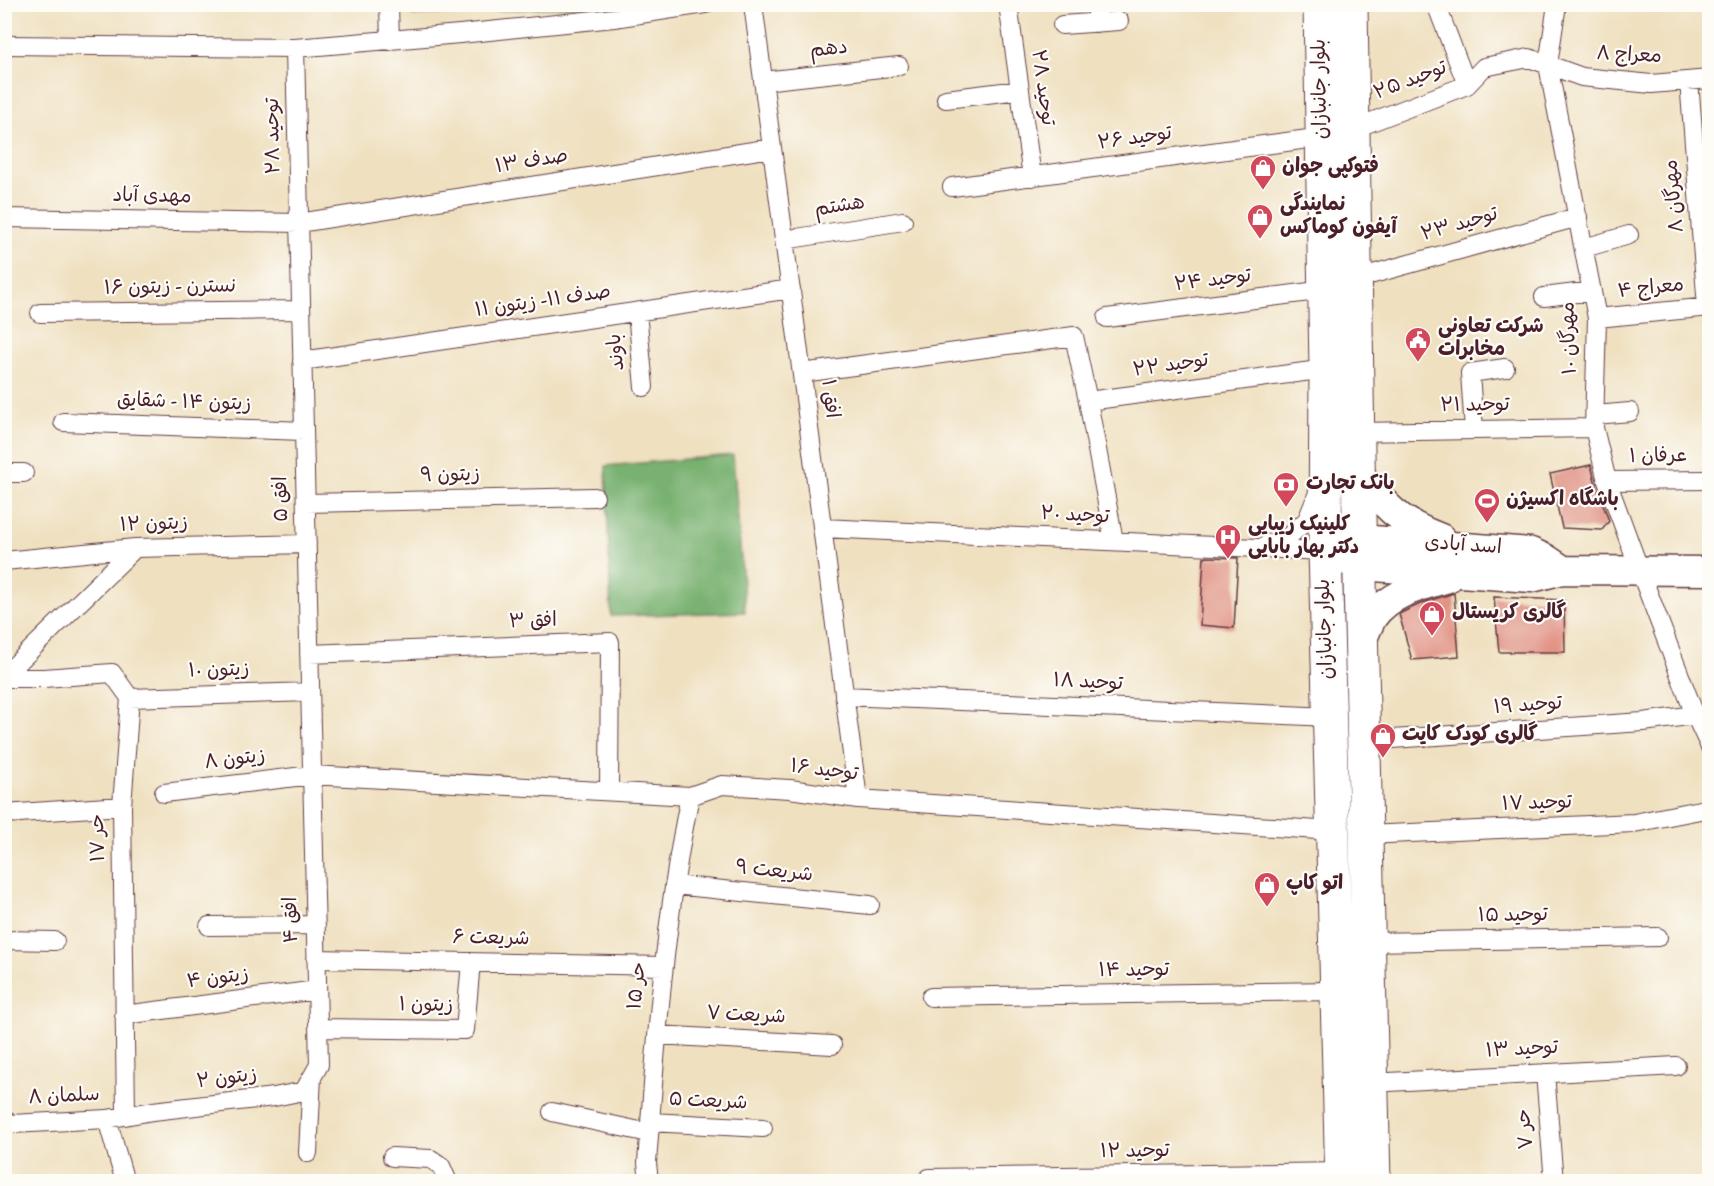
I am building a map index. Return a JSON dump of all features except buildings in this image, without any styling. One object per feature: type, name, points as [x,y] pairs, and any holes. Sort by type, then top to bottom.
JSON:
[{"type":"highway","name":"بلوار جانبازان","points":[[1320,4],[1355,279],[1374,1182]]},
{"type":"highway","name":"بلوار جانبازان","points":[[1342,1177],[1325,551],[1325,290],[1351,4]]},
{"type":"main road","points":[[1358,472],[1383,503],[1402,519],[1464,560],[1389,601],[1373,617],[1361,644]]},
{"type":"main road","name":"اسد آبادی","points":[[1325,551],[1464,560],[1532,578],[1563,570],[1710,571]]},
{"type":"street","points":[[389,4],[390,40]]},
{"type":"street","points":[[4,45],[295,48],[614,18],[705,4]]},
{"type":"street","name":"افق ۱","points":[[753,4],[858,799]]},
{"type":"street","name":"توحید ۲۸","points":[[1008,4],[1032,177]]},
{"type":"street","points":[[1436,4],[1467,85]]},
{"type":"street","name":"مهرگان ۱۰","points":[[1557,4],[1548,65],[1597,318],[1594,422],[1608,481],[1640,571],[1695,715],[1710,747]]},
{"type":"street","points":[[1062,25],[1097,14],[1119,21]]},
{"type":"street","name":"توحید ۲۸","points":[[295,48],[299,223]]},
{"type":"street","name":"توحید ۲۵","points":[[1338,133],[1467,85],[1484,67],[1529,58],[1548,65]]},
{"type":"street","name":"معراج ۸","points":[[1548,65],[1582,77],[1651,84],[1710,79]]},
{"type":"street","name":"دهم","points":[[763,81],[899,66]]},
{"type":"street","name":"مهرگان ۸","points":[[1689,81],[1708,307]]},
{"type":"street","points":[[946,99],[1019,90]]},
{"type":"street","name":"توحید ۲۶","points":[[952,187],[1338,133]]},
{"type":"street","name":"صدف ۱۳","points":[[299,223],[772,148]]},
{"type":"street","name":"توحید ۲۳","points":[[1355,279],[1578,217]]},
{"type":"street","name":"مهدی آباد","points":[[4,218],[299,223]]},
{"type":"street","name":"هشتم","points":[[784,240],[903,220]]},
{"type":"street","name":"افق ۵","points":[[299,223],[312,775]]},
{"type":"street","points":[[1584,248],[1629,236]]},
{"type":"street","name":"صدف ۱۱- زیتون ۱۱","points":[[302,361],[791,289]]},
{"type":"street","name":"توحید ۲۴","points":[[1107,318],[1325,290]]},
{"type":"street","points":[[1544,297],[1592,291]]},
{"type":"street","name":"معراج ۴","points":[[1597,318],[1708,307]]},
{"type":"street","name":"نسترن - زیتون ۱۶","points":[[40,313],[301,310]]},
{"type":"street","name":"باوند","points":[[637,312],[644,387]]},
{"type":"street","points":[[802,372],[1074,336],[1114,541]]},
{"type":"street","points":[[1474,430],[1470,373],[1505,368]]},
{"type":"street","name":"توحید ۲۲","points":[[1088,401],[1326,369]]},
{"type":"street","name":"توحید ۲۱","points":[[1358,432],[1474,430],[1594,422],[1630,412]]},
{"type":"street","name":"زیتون ۱۴ - شقایق","points":[[63,422],[304,431]]},
{"type":"street","points":[[4,473],[24,473]]},
{"type":"street","points":[[1253,548],[1275,543],[1288,537],[1307,520],[1326,475]]},
{"type":"street","name":"عرفان ۱","points":[[1608,481],[1710,480]]},
{"type":"street","name":"زیتون ۹","points":[[306,502],[595,497]]},
{"type":"street","name":"توحید ۲۰","points":[[822,528],[1325,551]]},
{"type":"street","name":"زیتون ۱۲","points":[[4,561],[135,548],[307,544]]},
{"type":"street","points":[[4,677],[135,548]]},
{"type":"street","name":"افق ۳","points":[[309,654],[610,642],[609,791]]},
{"type":"street","points":[[4,677],[44,678],[112,674],[130,698]]},
{"type":"street","name":"زیتون ۱۰","points":[[130,698],[310,692]]},
{"type":"street","name":"توحید ۱۸","points":[[844,696],[1330,717]]},
{"type":"street","name":"حر ۱۷","points":[[126,1116],[122,806],[130,698]]},
{"type":"street","name":"توحید ۱۹","points":[[1363,741],[1643,722],[1695,715]]},
{"type":"street","name":"توحید ۱۶","points":[[312,775],[690,796],[722,785],[790,789],[858,799],[1332,831]]},
{"type":"street","name":"زیتون ۸","points":[[164,793],[312,775]]},
{"type":"street","name":"افق ۴","points":[[308,1153],[318,1028],[312,775]]},
{"type":"street","name":"حر ۱۵","points":[[649,1182],[647,1164],[664,966],[677,855],[690,796]]},
{"type":"street","points":[[4,814],[122,806]]},
{"type":"street","name":"توحید ۱۷","points":[[1366,835],[1634,823],[1710,808]]},
{"type":"street","name":"شریعت ۹","points":[[674,885],[870,905]]},
{"type":"street","points":[[209,926],[316,925]]},
{"type":"street","name":"توحید ۱۵","points":[[1368,942],[1658,937]]},
{"type":"street","points":[[4,940],[55,941]]},
{"type":"street","name":"شریعت ۶","points":[[316,959],[664,966]]},
{"type":"street","name":"زیتون ۱","points":[[318,1028],[465,1030],[471,962]]},
{"type":"street","name":"زیتون ۴","points":[[124,1015],[317,990]]},
{"type":"street","name":"توحید ۱۴","points":[[932,997],[1337,991]]},
{"type":"street","name":"شریعت ۷","points":[[657,1035],[832,1045]]},
{"type":"street","name":"توحید ۱۳","points":[[1371,1083],[1676,1065]]},
{"type":"street","name":"زیتون ۲","points":[[126,1116],[232,1103],[304,1091],[315,1071]]},
{"type":"street","name":"حر ۷","points":[[1545,1073],[1554,1182]]},
{"type":"street","name":"شریعت ۵","points":[[552,1112],[650,1127],[763,1128]]},
{"type":"street","name":"سلمان ۸","points":[[4,1120],[12,1124],[126,1116]]},
{"type":"street","points":[[107,1119],[125,1182]]},
{"type":"street","points":[[392,1157],[431,1160],[441,1166],[447,1182]]},
{"type":"street","name":"توحید ۱۲","points":[[929,1178],[1342,1177]]},
{"type":"green space","points":[[413,4],[604,4],[604,5],[413,15]]},
{"type":"green space","points":[[733,455],[745,612],[611,616],[606,466]]},
{"type":"place","name":"فتوکپی جوان","points":[[1263,191]]},
{"type":"place","name":"نمایندگی آیفون کوماکس","points":[[1260,240]]},
{"type":"place","name":"شرکت تعاونی مخابرات","points":[[1418,363]]},
{"type":"place","name":"بانک تجارت","points":[[1286,508]]},
{"type":"place","name":"باشگاه اکسیژن","points":[[1487,524]]},
{"type":"place","name":"کلینیک زیبایی دکتر بهار بابایی","points":[[1228,560]]},
{"type":"place","name":"گالری کریستال","points":[[1432,637]]},
{"type":"place","name":"گالری کودک کایت","points":[[1383,759]]},
{"type":"place","name":"اتو کاپ","points":[[1267,908]]}]
